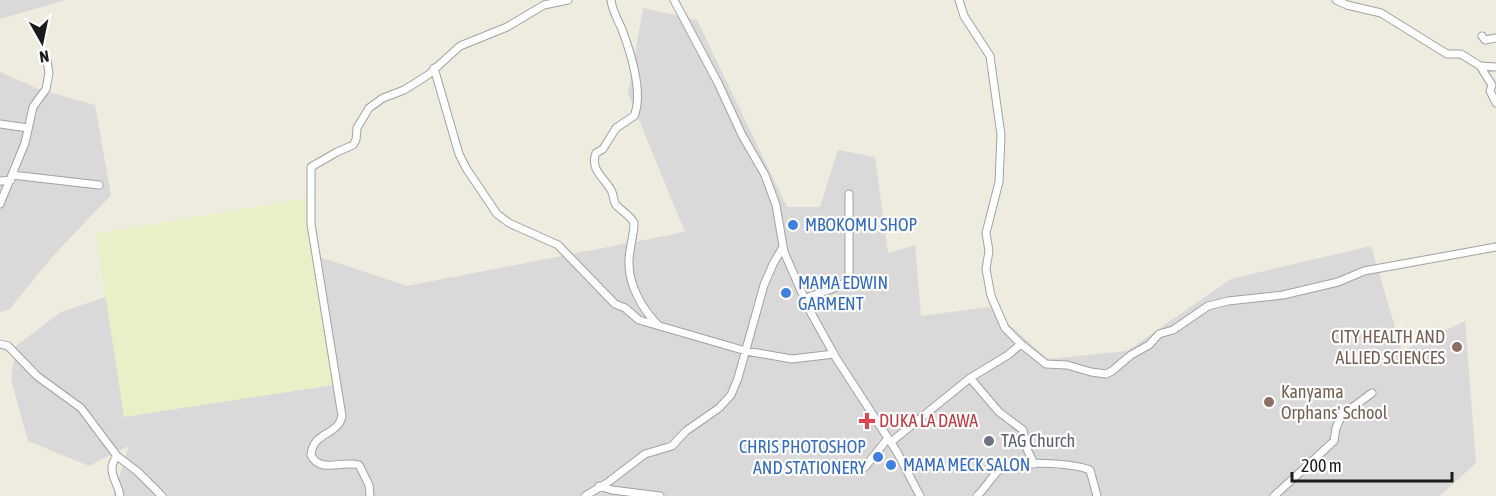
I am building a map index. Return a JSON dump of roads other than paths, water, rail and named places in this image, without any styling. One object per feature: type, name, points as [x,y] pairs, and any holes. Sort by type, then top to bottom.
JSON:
[{"type":"street","points":[[370,496],[369,485],[356,463],[328,466],[314,460],[311,454],[315,442],[336,429],[342,416],[311,224],[310,170],[314,164],[353,145],[362,118],[375,103],[404,90],[466,42],[499,31],[543,5],[568,0]]},
{"type":"street","points":[[611,0],[629,51],[639,99],[634,116],[616,128],[603,149],[596,153],[594,160],[599,176],[612,192],[616,205],[633,219],[634,228],[628,263],[631,275],[644,310],[660,326]]},
{"type":"street","points":[[674,0],[765,176],[776,205],[783,247],[815,321],[890,440],[920,496]]},
{"type":"street","points":[[959,0],[964,16],[990,56],[1001,135],[999,182],[986,233],[989,251],[986,269],[995,309],[1005,328],[1046,364],[1067,365],[1106,374],[1149,345],[1159,334],[1173,330],[1208,306],[1231,300],[1283,295],[1338,282],[1364,271],[1496,247]]},
{"type":"street","points":[[1336,0],[1381,13],[1447,54],[1463,55],[1480,66],[1492,85],[1490,91],[1496,103]]},
{"type":"street","points":[[1482,36],[1485,40],[1496,38]]},
{"type":"street","points":[[0,204],[12,178],[34,104],[46,89],[49,73],[47,61]]},
{"type":"street","points":[[1480,66],[1496,67]]},
{"type":"street","points":[[434,68],[466,168],[497,214],[509,223],[558,244],[615,304],[625,308],[639,320],[746,351],[792,359],[834,354]]},
{"type":"street","points":[[0,124],[28,128]]},
{"type":"street","points":[[0,181],[12,178],[99,185]]},
{"type":"street","points":[[806,298],[840,286],[849,279],[849,194]]},
{"type":"street","points":[[585,496],[645,453],[672,446],[686,431],[719,408],[734,390],[765,285],[783,247]]},
{"type":"street","points":[[0,344],[8,346],[37,376],[84,411],[117,456],[162,496]]},
{"type":"street","points":[[865,466],[890,440],[970,378],[1008,355],[1021,344]]},
{"type":"street","points":[[970,378],[999,412],[1023,430],[1027,450],[1034,464]]},
{"type":"street","points":[[1274,496],[1334,441],[1336,428],[1342,415],[1372,393]]},
{"type":"street","points":[[117,456],[113,460],[112,470],[120,496]]},
{"type":"street","points":[[977,496],[1000,470],[1034,464],[1088,469],[1092,473],[1097,496]]},
{"type":"street","points":[[599,486],[623,492],[660,496]]},
{"type":"place","name":"MBOKOMU SHOP","points":[[793,225]]},
{"type":"place","name":"MAMA EDWIN GARMENT","points":[[786,293]]},
{"type":"place","name":"CITY HEALTH AND ALLIED SCIENCES","points":[[1457,347]]},
{"type":"place","name":"Kanyama Orphans' School","points":[[1269,402]]},
{"type":"place","name":"DUKA LA DAWA","points":[[867,421]]},
{"type":"place","name":"TAG Church","points":[[989,441]]},
{"type":"place","name":"CHRIS PHOTOSHOP AND STATIONERY","points":[[878,457]]},
{"type":"place","name":"MAMA MECK SALON","points":[[891,465]]}]
